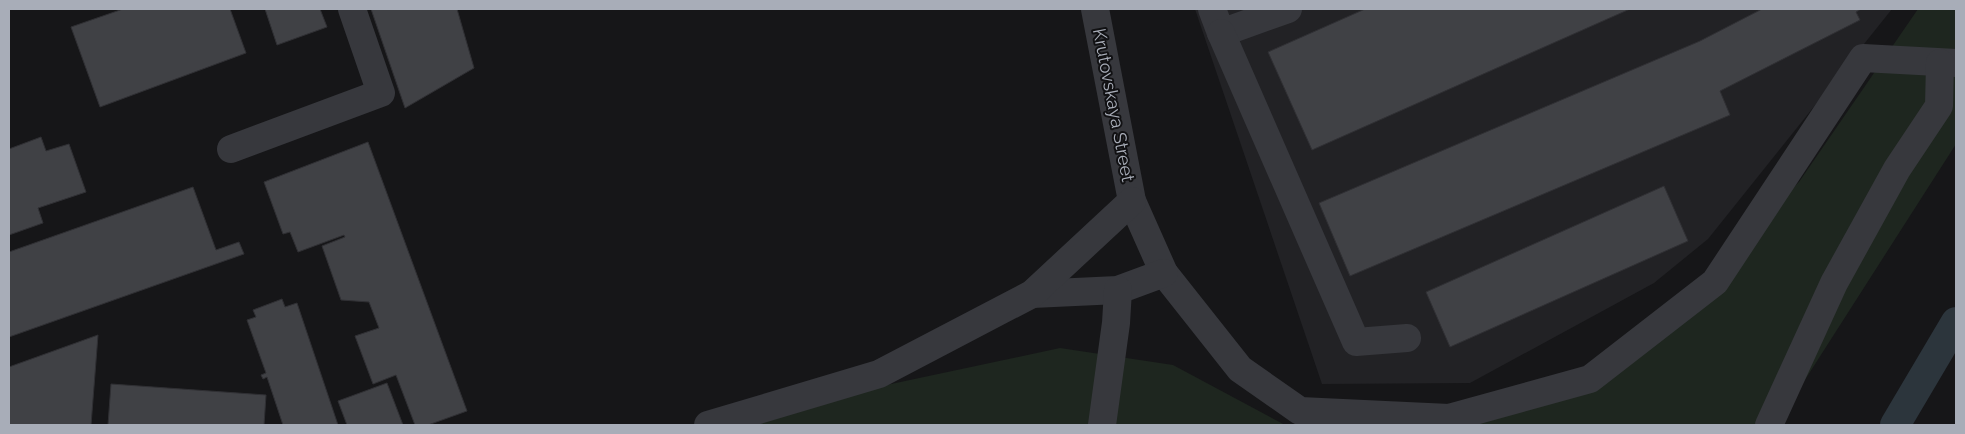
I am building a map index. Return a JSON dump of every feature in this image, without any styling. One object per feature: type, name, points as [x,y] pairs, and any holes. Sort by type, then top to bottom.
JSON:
[{"type":"street","points":[[231,149],[381,93],[352,9]]},
{"type":"street","name":"Krutovskaya Street","points":[[1095,9],[1132,201],[1164,273],[1240,370],[1300,411],[1449,418],[1590,379],[1714,282],[1863,58],[1948,63]]},
{"type":"street","points":[[1288,9],[1216,21],[1356,342],[1407,338]]},
{"type":"street","points":[[1769,425],[1834,283],[1898,169],[1939,106],[1948,63]]},
{"type":"street","points":[[708,425],[880,374],[1032,294],[1132,201]]},
{"type":"street","points":[[1032,294],[1118,290],[1164,273]]},
{"type":"street","points":[[1102,425],[1116,323],[1118,290]]},
{"type":"shaded area","points":[[1195,9],[1892,9],[1708,239],[1654,283],[1470,383],[1322,384]]},
{"type":"shaded area","points":[[1918,9],[1956,9],[1956,144],[1776,425],[1466,425],[1593,387],[1799,182]]},
{"type":"shaded area","points":[[1060,348],[1173,365],[1285,425],[699,425]]},
{"type":"building","points":[[123,9],[230,9],[246,53],[100,107],[71,27]]},
{"type":"building","points":[[265,9],[320,9],[327,27],[277,45]]},
{"type":"building","points":[[371,9],[457,9],[474,68],[405,108]]},
{"type":"building","points":[[1365,9],[1630,9],[1312,150],[1268,52]]},
{"type":"building","points":[[1762,9],[1861,9],[1856,12],[1860,20],[1720,91],[1730,115],[1350,276],[1319,203],[1700,41]]},
{"type":"building","points":[[41,137],[46,151],[69,144],[86,192],[38,208],[43,223],[9,235],[9,149]]},
{"type":"building","points":[[368,142],[467,411],[428,425],[415,425],[396,375],[373,384],[355,336],[379,328],[369,302],[341,300],[322,246],[345,237],[344,235],[298,252],[290,232],[283,234],[264,182]]},
{"type":"building","points":[[1664,186],[1688,241],[1450,347],[1426,292]]},
{"type":"building","points":[[193,187],[216,250],[239,242],[244,254],[9,337],[9,252]]},
{"type":"building","points":[[282,299],[285,307],[297,303],[338,425],[283,425],[267,377],[263,379],[261,375],[266,373],[247,320],[256,317],[253,310]]},
{"type":"building","points":[[98,335],[91,425],[9,425],[9,367]]},
{"type":"building","points":[[387,383],[403,425],[347,425],[338,401]]},
{"type":"building","points":[[111,384],[266,395],[264,425],[108,425]]},
{"type":"waterway","points":[[1895,425],[1956,322]]}]
